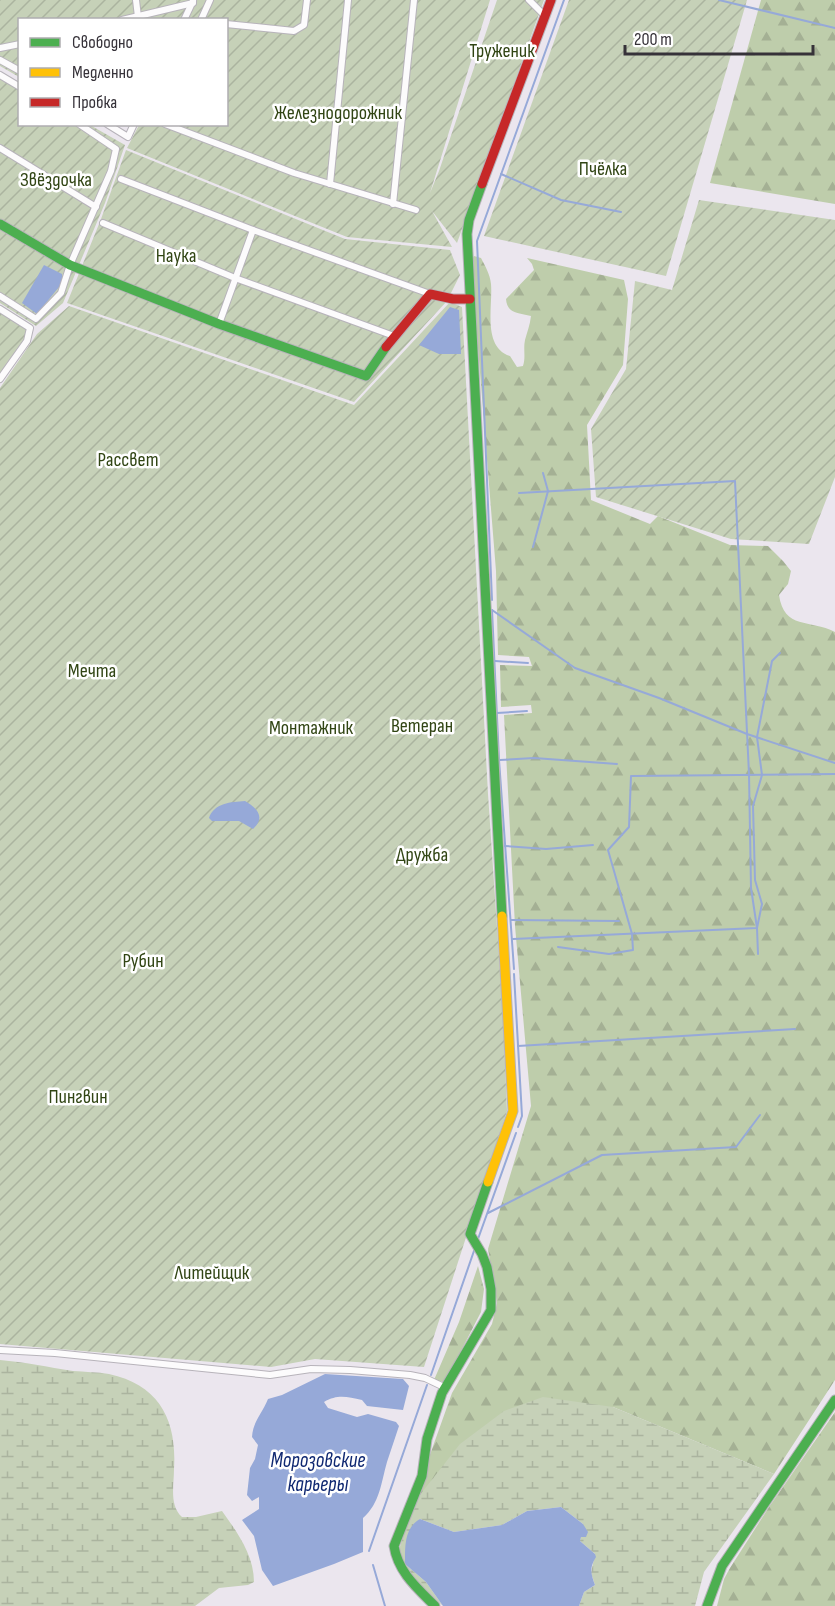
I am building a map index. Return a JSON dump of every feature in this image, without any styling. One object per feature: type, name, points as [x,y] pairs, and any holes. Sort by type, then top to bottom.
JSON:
[{"type":"street","points":[[136,0],[138,17],[193,1]]},
{"type":"street","points":[[202,18],[210,0]]},
{"type":"street","points":[[228,24],[294,31],[304,25],[307,0]]},
{"type":"street","points":[[330,184],[348,0]]},
{"type":"street","points":[[393,204],[414,0]]},
{"type":"street","points":[[529,0],[545,16]]},
{"type":"street","points":[[435,1606],[403,1572],[394,1558],[394,1546],[422,1476],[427,1439],[446,1388],[490,1310],[493,1300],[484,1259],[471,1240],[470,1234],[513,1111],[483,574],[470,298],[469,220],[551,0]]},
{"type":"street","points":[[185,18],[193,1]]},
{"type":"street","points":[[0,48],[18,44]]},
{"type":"street","points":[[0,60],[18,70]]},
{"type":"street","points":[[0,75],[18,86]]},
{"type":"street","points":[[0,296],[36,319],[61,293],[70,266],[111,171],[116,148],[82,126]]},
{"type":"street","points":[[110,126],[128,137],[133,126]]},
{"type":"street","points":[[170,126],[294,173],[416,210]]},
{"type":"street","points":[[0,148],[96,207]]},
{"type":"street","points":[[121,179],[430,294],[453,299],[470,298]]},
{"type":"street","points":[[103,223],[235,278],[394,336]]},
{"type":"street","points":[[0,224],[70,266],[219,324],[366,376],[394,336],[430,294]]},
{"type":"street","points":[[219,324],[253,230]]},
{"type":"street","points":[[0,309],[30,328],[27,341],[0,379]]},
{"type":"street","points":[[0,1350],[55,1353],[270,1375],[311,1369],[350,1370],[417,1377],[446,1388]]},
{"type":"street","points":[[707,1606],[715,1582],[727,1558],[835,1400]]},
{"type":"green space","points":[[0,0],[191,0],[183,18],[18,18],[18,76],[0,66]]},
{"type":"green space","name":"Железнодорожник","points":[[197,0],[490,0],[430,193],[497,0],[544,0],[457,243],[432,211],[452,247],[347,237],[127,148],[138,126],[228,126],[228,18],[188,18]]},
{"type":"green space","name":"Пчёлка","points":[[569,0],[747,0],[666,276],[484,236]]},
{"type":"green space","points":[[761,0],[835,0],[835,204],[710,183]]},
{"type":"green space","name":"Звёздочка","points":[[0,72],[18,82],[18,126],[92,126],[125,145],[105,203],[63,303],[36,326],[0,303]]},
{"type":"green space","name":"Наука","points":[[126,150],[345,239],[450,250],[460,275],[447,301],[354,402],[67,303]]},
{"type":"green space","points":[[699,200],[835,220],[835,477],[809,544],[731,539],[596,497],[591,429],[626,369],[635,281],[672,290]]},
{"type":"green space","points":[[474,256],[481,258],[490,280],[492,335],[501,351],[510,356],[517,367],[523,366],[524,343],[531,316],[511,310],[506,299],[534,270],[527,258],[624,280],[628,299],[623,365],[587,425],[591,500],[650,524],[658,516],[730,545],[768,546],[791,571],[788,584],[779,595],[786,614],[800,622],[835,632],[835,1380],[774,1474],[613,1407],[412,1505],[452,1393],[492,1324],[497,1303],[488,1249],[531,1106],[515,926],[504,715],[532,713],[531,705],[501,707],[500,665],[532,666],[529,657],[498,655],[496,571],[471,261]]},
{"type":"green space","points":[[450,302],[462,307],[507,1111],[424,1367],[315,1359],[271,1367],[0,1344],[0,388],[37,334],[69,306],[354,405]]},
{"type":"green space","points":[[0,309],[33,329],[30,340],[0,383]]},
{"type":"green space","points":[[478,1266],[484,1289],[481,1312],[446,1380],[443,1382],[434,1380],[459,1322]]},
{"type":"green space","points":[[0,1360],[109,1374],[127,1379],[153,1396],[162,1408],[172,1435],[175,1507],[182,1517],[196,1517],[222,1511],[248,1553],[254,1582],[248,1585],[219,1588],[195,1606],[0,1606]]},
{"type":"green space","points":[[543,1397],[613,1407],[774,1474],[704,1572],[695,1606],[579,1606],[584,1592],[595,1585],[591,1573],[595,1554],[580,1541],[583,1524],[561,1507],[527,1511],[502,1525],[454,1532],[420,1519],[405,1564],[426,1582],[443,1606],[404,1569],[399,1550],[412,1505],[460,1444],[504,1411]]},
{"type":"green space","points":[[835,1412],[835,1606],[717,1606],[724,1579],[730,1568]]},
{"type":"water","points":[[44,265],[62,274],[63,282],[37,314],[22,303]]},
{"type":"water","points":[[450,307],[459,310],[461,354],[439,354],[419,345]]},
{"type":"water","points":[[245,801],[258,813],[259,821],[253,829],[239,821],[212,821],[209,818],[219,806]]},
{"type":"water","name":"Морозовские карьеры","points":[[325,1374],[403,1379],[409,1386],[403,1410],[367,1406],[362,1400],[347,1397],[338,1397],[324,1402],[328,1408],[357,1417],[368,1414],[396,1422],[399,1426],[376,1499],[363,1518],[363,1552],[273,1586],[262,1570],[254,1536],[242,1520],[259,1509],[259,1497],[252,1501],[247,1495],[250,1468],[258,1445],[252,1437],[253,1431],[268,1399],[282,1395]]},
{"type":"water","name":"Морозовские карьеры","points":[[561,1507],[583,1524],[588,1532],[586,1537],[581,1537],[580,1541],[596,1557],[591,1571],[595,1585],[584,1592],[579,1606],[443,1606],[426,1582],[405,1564],[408,1533],[420,1519],[454,1532],[502,1525],[527,1511]]},
{"type":"waterway","points":[[492,600],[477,241],[564,0]]},
{"type":"waterway","points":[[719,0],[835,28]]},
{"type":"waterway","points":[[501,174],[561,200],[621,212]]},
{"type":"waterway","points":[[533,547],[548,491],[543,473]]},
{"type":"waterway","points":[[519,493],[735,481],[749,774],[751,888],[758,954]]},
{"type":"waterway","points":[[492,610],[575,668],[659,698],[747,734],[835,763]]},
{"type":"waterway","points":[[492,610],[499,760],[514,969]]},
{"type":"waterway","points":[[513,939],[757,928],[762,904],[755,880],[753,806],[762,775],[757,737],[772,661],[780,653]]},
{"type":"waterway","points":[[495,661],[528,663]]},
{"type":"waterway","points":[[497,713],[527,711]]},
{"type":"waterway","points":[[500,760],[534,758],[617,764]]},
{"type":"waterway","points":[[558,947],[609,954],[633,950],[632,934],[608,850],[629,827],[631,776],[835,774]]},
{"type":"waterway","points":[[505,846],[546,849],[593,845]]},
{"type":"waterway","points":[[511,920],[619,921]]},
{"type":"waterway","points":[[514,974],[522,1116],[518,1127]]},
{"type":"waterway","points":[[518,1046],[795,1029]]},
{"type":"waterway","points":[[488,1213],[602,1155],[736,1147],[760,1115]]},
{"type":"waterway","points":[[478,1239],[516,1133]]},
{"type":"waterway","points":[[431,1375],[475,1248]]},
{"type":"waterway","points":[[369,1551],[427,1385]]},
{"type":"waterway","points":[[373,1565],[385,1606]]},
{"type":"traffic: fast","points":[[482,184],[469,220],[467,234],[502,916]]},
{"type":"traffic: fast","points":[[0,224],[70,265],[219,324],[366,376],[386,347]]},
{"type":"traffic: fast","points":[[435,1606],[404,1572],[394,1546],[422,1476],[427,1439],[442,1393],[491,1310],[491,1289],[487,1267],[470,1234],[488,1182]]},
{"type":"traffic: fast","points":[[707,1606],[722,1566],[835,1400]]},
{"type":"traffic: slow","points":[[488,1182],[513,1111],[502,916]]},
{"type":"traffic: jam","points":[[482,184],[551,0]]},
{"type":"traffic: jam","points":[[386,347],[430,294],[453,299],[470,299]]},
{"type":"park label","name":"Труженик","points":[[502,51]]},
{"type":"park label","name":"Рассвет","points":[[128,460]]},
{"type":"park label","name":"Мечта","points":[[92,671]]},
{"type":"park label","name":"Ветеран","points":[[422,726]]},
{"type":"park label","name":"Монтажник","points":[[311,728]]},
{"type":"park label","name":"Дружба","points":[[422,855]]},
{"type":"park label","name":"Рубин","points":[[143,961]]},
{"type":"park label","name":"Пингвин","points":[[78,1097]]},
{"type":"park label","name":"Литейщик","points":[[212,1273]]}]
